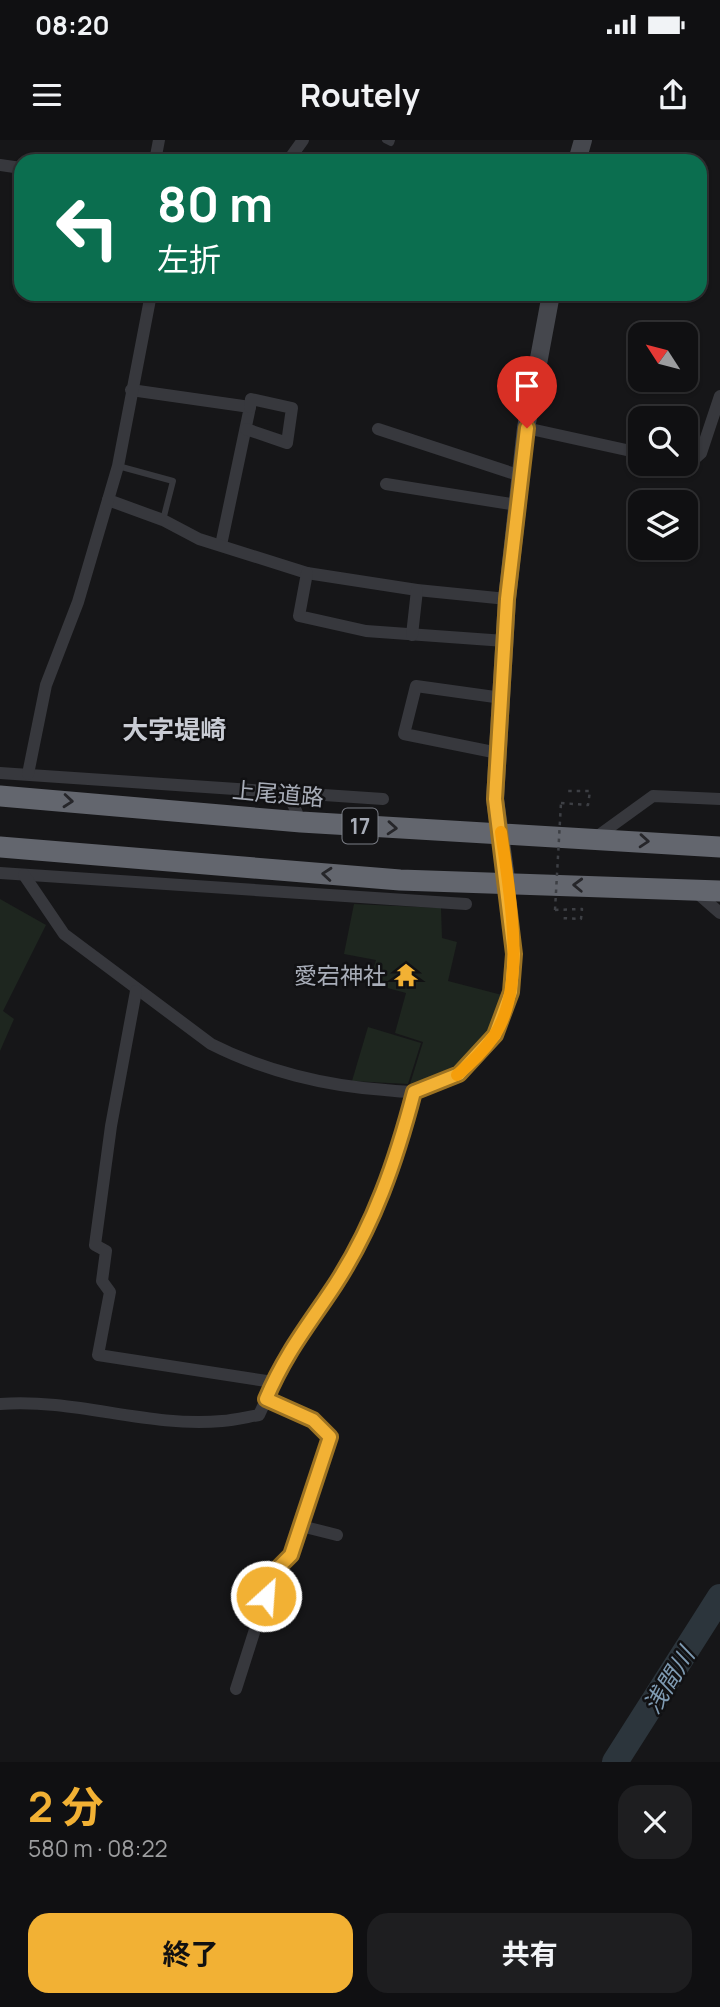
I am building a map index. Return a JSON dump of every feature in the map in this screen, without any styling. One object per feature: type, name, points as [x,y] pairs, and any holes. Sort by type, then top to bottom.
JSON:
[{"type":"highway","name":"上尾道路","points":[[0,796],[301,822],[720,847]]},
{"type":"highway","name":"17","points":[[0,847],[400,880],[507,886],[574,884],[696,892],[720,891]]},
{"type":"main road","points":[[507,886],[495,799],[507,599],[527,428],[550,301]]},
{"type":"street","points":[[28,775],[46,685],[78,602],[118,466],[149,301]]},
{"type":"street","points":[[131,390],[250,407]]},
{"type":"street","points":[[698,456],[720,396]]},
{"type":"street","points":[[221,545],[251,399],[292,408],[287,443],[246,429]]},
{"type":"street","points":[[527,428],[628,450]]},
{"type":"street","points":[[378,429],[521,476]]},
{"type":"street","points":[[386,484],[517,506]]},
{"type":"street","points":[[108,500],[163,520],[198,539],[307,573],[417,590],[507,599]]},
{"type":"street","points":[[307,573],[299,616],[366,631],[505,641]]},
{"type":"street","points":[[412,635],[417,590]]},
{"type":"street","points":[[498,753],[404,734],[416,686],[502,698]]},
{"type":"street","points":[[0,773],[383,799]]},
{"type":"street","points":[[287,791],[301,822]]},
{"type":"street","points":[[595,838],[653,796],[720,799]]},
{"type":"street","points":[[0,873],[466,904]]},
{"type":"street","points":[[24,875],[64,934],[136,991],[211,1044],[232,1054],[341,1087],[414,1092],[459,1074],[495,1035],[511,992],[514,954],[507,886]]},
{"type":"street","points":[[392,900],[400,880]]},
{"type":"street","points":[[696,892],[720,913]]},
{"type":"street","points":[[136,991],[111,1126],[95,1245],[106,1251],[102,1280],[110,1292],[98,1355],[273,1382]]},
{"type":"street","points":[[0,1404],[64,1405],[173,1420],[221,1422],[260,1415],[289,1350],[336,1284],[376,1210],[394,1168],[414,1092]]},
{"type":"street","points":[[236,1689],[273,1573],[291,1555],[330,1437],[313,1420],[266,1399]]},
{"type":"street","points":[[301,1526],[337,1535]]},
{"type":"lane","points":[[385,140],[391,143],[392,140]]},
{"type":"lane","points":[[118,466],[173,481],[163,520]]},
{"type":"path","points":[[561,918],[581,919],[582,909],[555,910],[561,803],[588,805],[590,791],[568,791]]},
{"type":"shaded area","points":[[0,899],[46,925],[3,1011],[14,1019],[0,1051]]},
{"type":"shaded area","points":[[354,904],[441,908],[442,938],[457,942],[448,981],[502,995],[496,1015],[480,1044],[459,1063],[410,1084],[423,1042],[395,1033],[406,993],[369,983],[376,960],[344,954]]},
{"type":"shaded area","points":[[368,1027],[421,1043],[408,1084],[352,1081]]},
{"type":"waterway","name":"浅間川","points":[[615,1762],[720,1597]]},
{"type":"slow traffic","points":[[457,1075],[495,1035],[511,992],[514,954],[501,832]]},
{"type":"place","name":"愛宕神社","points":[[406,975]]},
{"type":"district","name":"大字堤崎","points":[[174,729]]},
{"type":"route","points":[[266,1596],[273,1573],[291,1555],[330,1437],[313,1420],[266,1399],[289,1350],[336,1284],[376,1210],[394,1168],[414,1092],[459,1074],[495,1035],[511,992],[514,954],[495,799],[507,599],[527,428]]}]
